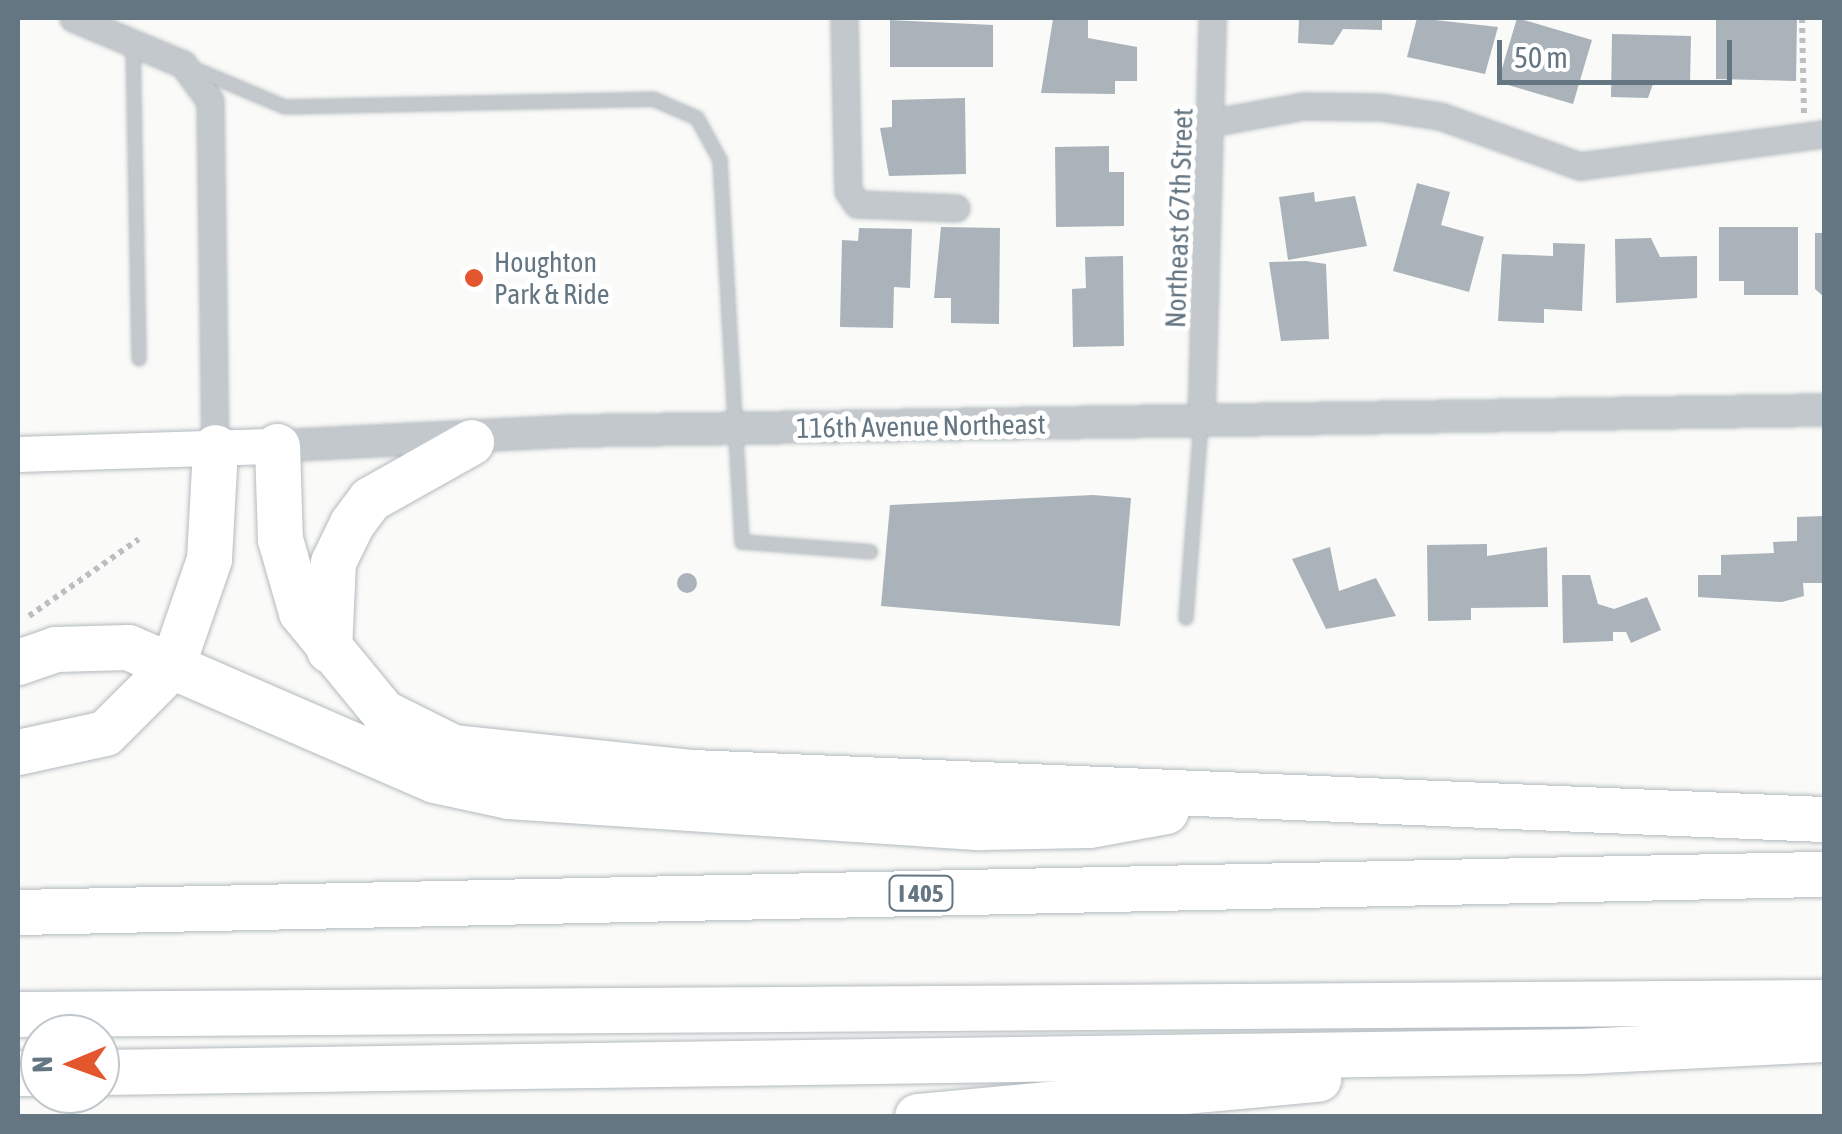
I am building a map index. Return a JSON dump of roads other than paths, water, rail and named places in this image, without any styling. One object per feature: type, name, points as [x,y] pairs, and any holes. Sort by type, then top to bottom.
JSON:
[{"type":"highway","points":[[328,650],[333,562],[352,523],[370,499],[472,442]]},
{"type":"highway","points":[[277,446],[286,577],[328,650],[383,712],[453,747],[692,772],[1824,819]]},
{"type":"highway","points":[[18,752],[105,733],[172,666],[209,560],[215,447]]},
{"type":"highway","points":[[18,662],[108,645],[172,666],[434,780],[508,796],[980,826],[1089,825],[1242,797]]},
{"type":"highway","name":"I 405","points":[[18,912],[1824,874]]},
{"type":"highway","points":[[18,1014],[1824,1002]]},
{"type":"highway","points":[[120,1072],[1581,1051],[1824,1040]]},
{"type":"highway","points":[[917,1116],[1581,1051]]},
{"type":"main road","name":"116th Avenue Northeast","points":[[18,454],[277,446]]},
{"type":"street","points":[[74,18],[183,64],[212,114],[215,447]]},
{"type":"street","points":[[844,18],[848,191],[857,204],[956,208]]},
{"type":"street","name":"Northeast 67th Street","points":[[1201,422],[1215,122],[1212,18]]},
{"type":"street","points":[[1215,122],[1304,106],[1380,107],[1440,116],[1580,166],[1814,134]]},
{"type":"street","name":"116th Avenue Northeast","points":[[277,446],[472,442],[728,428],[1824,410]]},
{"type":"lane","points":[[133,42],[139,358]]},
{"type":"lane","points":[[183,64],[284,107],[653,99],[697,118],[720,160],[728,428],[742,475],[742,542],[871,552]]},
{"type":"lane","points":[[1186,618],[1201,422]]},
{"type":"place","name":"Houghton Park & Ride","points":[[474,278]]}]
